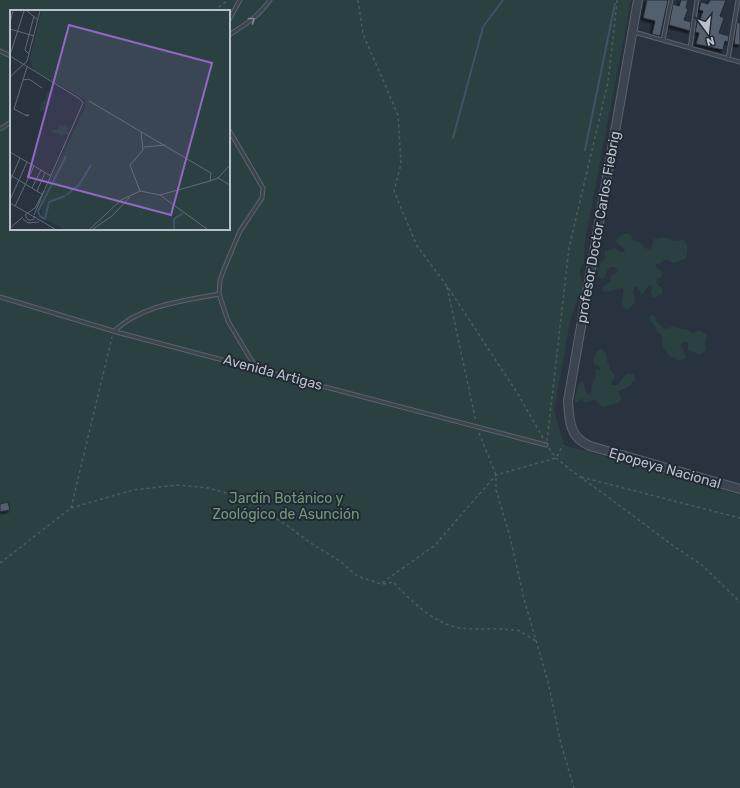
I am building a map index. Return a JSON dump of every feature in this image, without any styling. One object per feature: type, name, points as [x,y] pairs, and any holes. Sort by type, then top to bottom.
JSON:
[{"type":"street","name":"profesor Doctor Carlos Fiebrig","points":[[590,446],[578,439],[572,428],[569,416],[568,401],[638,0]]},
{"type":"street","name":"Epopeya Nacional","points":[[590,446],[740,489]]},
{"type":"lane","points":[[230,18],[240,0]]},
{"type":"lane","points":[[230,34],[251,21],[264,9],[270,0]]},
{"type":"lane","points":[[663,40],[671,0]]},
{"type":"lane","points":[[690,48],[697,0]]},
{"type":"lane","points":[[728,59],[738,0]]},
{"type":"lane","points":[[632,32],[740,62]]},
{"type":"lane","points":[[0,51],[10,56]]},
{"type":"lane","points":[[0,129],[10,123]]},
{"type":"lane","points":[[230,132],[263,188],[262,198],[240,231],[224,269],[220,280],[219,294],[228,321],[258,369]]},
{"type":"lane","points":[[114,330],[123,323],[146,311],[173,303],[219,294]]},
{"type":"lane","name":"Avenida Artigas","points":[[0,297],[114,330],[546,445]]},
{"type":"path","points":[[215,10],[228,0]]},
{"type":"path","points":[[358,0],[363,34],[398,115],[400,164],[394,191],[417,246],[446,286],[518,394],[546,445],[556,458],[572,472],[703,566],[740,602]]},
{"type":"path","points":[[546,445],[569,248],[608,82],[617,0]]},
{"type":"path","points":[[446,286],[477,426],[496,475],[496,490],[510,537],[524,600],[548,682],[561,744],[574,788]]},
{"type":"path","points":[[70,508],[114,330]]},
{"type":"path","points":[[381,584],[434,546],[496,475],[556,458],[563,445]]},
{"type":"path","points":[[578,476],[740,518]]},
{"type":"path","points":[[0,563],[70,508],[133,490],[178,485],[216,489],[244,498],[340,561],[357,576],[381,584],[393,582],[406,596],[442,622],[456,627],[475,629],[500,628],[519,631],[536,641]]},
{"type":"green space","name":"Jardín Botánico y Zoológico de Asunción","points":[[0,0],[631,0],[585,241],[584,262],[580,269],[583,291],[578,297],[571,317],[554,410],[564,445],[740,495],[740,788],[0,788]]},
{"type":"green space","points":[[624,234],[631,235],[633,240],[644,246],[643,248],[650,249],[654,239],[664,237],[675,241],[684,240],[688,249],[685,259],[674,263],[664,260],[661,263],[656,264],[658,270],[661,270],[662,272],[661,277],[657,279],[656,283],[662,288],[661,295],[652,297],[651,292],[653,287],[651,285],[649,285],[642,295],[637,287],[635,287],[633,291],[636,302],[627,310],[622,306],[623,288],[603,291],[603,287],[610,282],[611,276],[617,272],[615,267],[608,269],[603,279],[598,276],[600,264],[606,258],[604,254],[605,251],[615,248],[619,252],[625,252],[624,248],[616,241],[617,238]]},
{"type":"green space","points":[[652,315],[655,317],[657,323],[663,328],[667,329],[674,327],[694,333],[699,330],[706,334],[706,350],[700,355],[688,351],[688,343],[685,341],[681,346],[686,358],[679,361],[669,356],[663,347],[662,335],[657,332],[650,320],[650,316]]},
{"type":"green space","points":[[601,349],[606,354],[610,370],[615,375],[612,385],[618,385],[626,374],[634,375],[635,379],[630,386],[619,391],[622,399],[618,403],[603,407],[595,400],[584,403],[582,398],[574,403],[579,383],[582,381],[587,394],[589,395],[591,393],[596,369],[599,370],[600,368],[594,364],[593,360],[596,352]]},
{"type":"building","points":[[647,0],[668,0],[660,36],[652,34],[655,21],[643,18]]},
{"type":"building","points":[[681,0],[688,0],[686,8],[688,9],[684,20],[691,22],[690,31],[669,25],[673,4],[679,6]]},
{"type":"building","points":[[710,0],[726,0],[720,16],[724,18],[719,33],[729,36],[728,42],[725,41],[723,50],[696,44],[699,33],[695,32],[697,22],[699,22],[703,11],[699,10],[701,2],[708,4]]},
{"type":"building","points":[[737,22],[740,23],[740,45],[734,44]]},
{"type":"building","points":[[8,502],[10,510],[0,512],[0,504]]},
{"type":"waterway","points":[[453,138],[483,27],[503,0]]},
{"type":"waterway","points":[[585,150],[615,4]]}]
